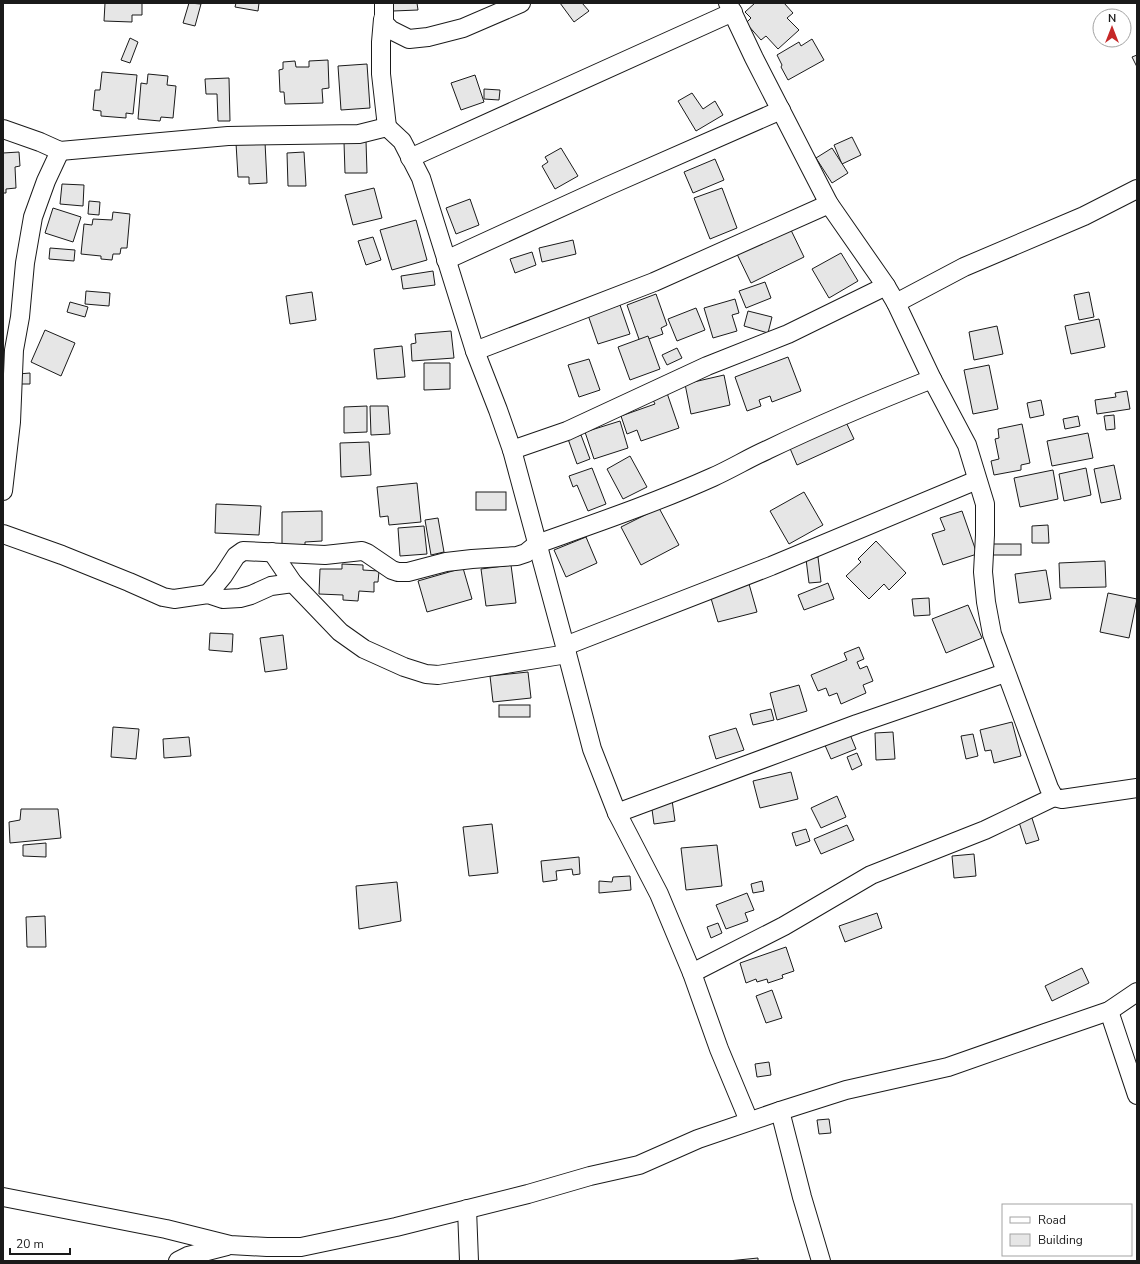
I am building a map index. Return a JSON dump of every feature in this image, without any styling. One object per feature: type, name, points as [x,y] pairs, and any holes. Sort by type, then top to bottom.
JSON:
[{"type":"street","points":[[384,11],[384,23],[391,30],[409,39],[428,37],[463,28],[521,3]]},
{"type":"street","points":[[410,158],[730,8],[828,204],[886,286],[896,303],[932,379],[967,445],[985,504],[983,572],[986,602],[992,634],[1005,673],[1049,788],[1054,797]]},
{"type":"street","points":[[384,11],[381,42],[381,74],[387,127],[402,141],[421,178],[475,351],[512,450],[592,749],[617,813],[659,894],[692,973],[718,1049],[749,1121]]},
{"type":"street","points":[[446,260],[608,186],[781,110]]},
{"type":"street","points":[[3,129],[60,151],[228,136],[359,134],[387,127]]},
{"type":"street","points":[[3,491],[11,422],[14,350],[20,317],[25,263],[33,217],[46,180],[60,151]]},
{"type":"street","points":[[896,303],[964,268],[1084,216],[1137,188]]},
{"type":"street","points":[[475,351],[654,282],[828,204]]},
{"type":"street","points":[[512,450],[568,431],[707,366],[788,334],[886,286]]},
{"type":"street","points":[[208,594],[239,553],[243,552],[325,555],[362,551],[392,570],[398,572],[408,572],[459,560],[526,554],[537,544],[635,509],[674,493],[714,476],[820,425],[932,379]]},
{"type":"street","points":[[272,552],[293,583],[340,632],[364,649],[404,667],[426,674],[438,675],[566,650],[977,480]]},
{"type":"street","points":[[3,534],[62,555],[163,597],[174,599],[208,594],[222,599],[240,598],[271,586],[293,583]]},
{"type":"street","points":[[617,813],[857,724],[1005,673]]},
{"type":"street","points":[[692,973],[784,926],[871,875],[985,830],[1054,797],[1068,799],[1137,788]]},
{"type":"street","points":[[3,1197],[166,1228],[230,1245],[301,1247],[396,1226],[639,1165],[698,1139],[846,1090],[948,1067],[1109,1011],[1137,992]]},
{"type":"street","points":[[1109,1011],[1137,1095]]},
{"type":"street","points":[[780,1111],[819,1260]]},
{"type":"street","points":[[466,1209],[469,1261]]},
{"type":"street","points":[[178,1261],[188,1256],[230,1245]]},
{"type":"building","points":[[105,3],[142,3],[142,15],[132,15],[132,22],[104,21]]},
{"type":"building","points":[[189,3],[201,4],[195,26],[183,23]]},
{"type":"building","points":[[236,3],[259,3],[258,11],[235,7]]},
{"type":"building","points":[[387,3],[417,3],[418,10],[393,11],[393,8],[387,8]]},
{"type":"building","points":[[560,3],[582,3],[589,11],[574,22]]},
{"type":"building","points":[[755,3],[784,3],[793,13],[787,18],[799,30],[778,49],[766,36],[761,40],[746,23],[751,18],[745,12]]},
{"type":"building","points":[[130,38],[138,42],[130,63],[121,60]]},
{"type":"building","points":[[812,39],[824,60],[788,80],[777,55],[799,42],[801,46]]},
{"type":"building","points":[[1137,55],[1137,67],[1132,57]]},
{"type":"building","points":[[328,60],[329,88],[322,89],[323,103],[285,104],[284,92],[280,92],[279,70],[283,69],[283,62],[295,61],[296,67],[309,67],[309,61]]},
{"type":"building","points":[[367,64],[370,108],[341,110],[338,66]]},
{"type":"building","points":[[102,72],[137,75],[133,114],[126,113],[126,118],[101,116],[101,111],[93,110],[95,90],[100,90]]},
{"type":"building","points":[[148,74],[168,76],[167,85],[176,86],[173,118],[161,117],[160,121],[138,119],[141,83],[147,84]]},
{"type":"building","points":[[475,75],[484,102],[461,110],[451,83]]},
{"type":"building","points":[[229,78],[230,121],[218,121],[217,94],[206,94],[205,79]]},
{"type":"building","points":[[484,89],[500,90],[499,100],[484,99]]},
{"type":"building","points":[[692,93],[703,109],[715,101],[723,115],[696,131],[678,101]]},
{"type":"building","points":[[852,137],[861,155],[842,164],[834,145]]},
{"type":"building","points":[[366,141],[367,173],[345,173],[344,142]]},
{"type":"building","points":[[265,142],[267,183],[249,184],[249,177],[238,177],[236,143]]},
{"type":"building","points":[[561,148],[578,176],[555,189],[542,166],[548,162],[545,157]]},
{"type":"building","points":[[832,148],[848,173],[832,183],[816,158]]},
{"type":"building","points":[[19,152],[20,166],[15,167],[16,188],[6,189],[6,193],[3,193],[3,153]]},
{"type":"building","points":[[304,152],[306,186],[288,186],[287,153]]},
{"type":"building","points":[[715,159],[724,180],[693,193],[684,172]]},
{"type":"building","points":[[62,184],[84,185],[83,206],[60,204]]},
{"type":"building","points":[[374,188],[382,218],[353,225],[345,195]]},
{"type":"building","points":[[722,188],[737,228],[710,239],[694,198]]},
{"type":"building","points":[[470,199],[479,225],[456,234],[446,208]]},
{"type":"building","points":[[89,201],[100,202],[99,215],[88,214]]},
{"type":"building","points":[[53,208],[81,217],[73,242],[45,233]]},
{"type":"building","points":[[113,212],[130,214],[127,248],[121,248],[120,254],[113,254],[112,260],[101,259],[101,256],[81,254],[84,224],[92,225],[93,219],[112,220]]},
{"type":"building","points":[[416,220],[427,260],[392,270],[380,230]]},
{"type":"building","points":[[789,226],[804,257],[751,283],[736,252]]},
{"type":"building","points":[[373,237],[381,260],[366,265],[358,241]]},
{"type":"building","points":[[573,240],[576,254],[542,262],[539,248]]},
{"type":"building","points":[[50,248],[75,250],[74,261],[49,259]]},
{"type":"building","points":[[532,252],[536,265],[515,273],[510,259]]},
{"type":"building","points":[[841,253],[858,281],[829,298],[812,269]]},
{"type":"building","points":[[433,271],[435,285],[403,289],[401,276]]},
{"type":"building","points":[[765,282],[771,298],[746,308],[739,291]]},
{"type":"building","points":[[86,291],[110,293],[109,306],[85,304]]},
{"type":"building","points":[[312,292],[316,320],[290,324],[286,296]]},
{"type":"building","points":[[1089,292],[1094,317],[1079,320],[1074,295]]},
{"type":"building","points":[[656,294],[667,325],[661,328],[663,334],[640,342],[627,305]]},
{"type":"building","points":[[735,299],[739,313],[732,315],[737,331],[713,338],[704,308]]},
{"type":"building","points":[[70,302],[88,307],[85,317],[67,312]]},
{"type":"building","points":[[620,305],[630,334],[598,344],[588,315]]},
{"type":"building","points":[[696,308],[705,330],[677,341],[668,319]]},
{"type":"building","points":[[748,311],[772,317],[768,333],[744,326]]},
{"type":"building","points":[[1099,319],[1105,347],[1071,354],[1065,326]]},
{"type":"building","points":[[997,326],[1003,354],[974,360],[969,332]]},
{"type":"building","points":[[45,330],[75,343],[61,376],[31,362]]},
{"type":"building","points":[[451,331],[454,358],[412,361],[411,344],[416,343],[415,334]]},
{"type":"building","points":[[648,336],[660,369],[630,380],[618,347]]},
{"type":"building","points":[[402,346],[405,377],[377,379],[374,349]]},
{"type":"building","points":[[677,348],[682,358],[667,365],[662,355]]},
{"type":"building","points":[[788,357],[801,391],[772,402],[770,396],[759,400],[761,406],[747,411],[735,377]]},
{"type":"building","points":[[589,359],[600,390],[579,397],[568,365]]},
{"type":"building","points":[[424,363],[450,363],[450,389],[424,390]]},
{"type":"building","points":[[989,365],[998,409],[973,414],[964,370]]},
{"type":"building","points":[[30,373],[30,384],[19,384],[18,374]]},
{"type":"building","points":[[724,375],[730,405],[691,414],[685,384]]},
{"type":"building","points":[[1127,391],[1130,409],[1097,414],[1095,400],[1116,397],[1115,393]]},
{"type":"building","points":[[667,393],[679,428],[641,441],[637,430],[627,434],[621,416],[655,404],[652,398]]},
{"type":"building","points":[[1041,400],[1044,415],[1030,418],[1027,403]]},
{"type":"building","points":[[367,406],[367,432],[344,433],[344,407]]},
{"type":"building","points":[[370,406],[388,406],[390,434],[371,435]]},
{"type":"building","points":[[1114,415],[1115,429],[1106,430],[1104,416]]},
{"type":"building","points":[[1078,416],[1080,426],[1065,429],[1063,419]]},
{"type":"building","points":[[845,420],[854,439],[797,465],[789,446]]},
{"type":"building","points":[[620,421],[628,448],[594,459],[585,432]]},
{"type":"building","points":[[1022,424],[1030,463],[1021,465],[1021,470],[994,475],[991,461],[999,459],[995,439],[999,438],[998,429]]},
{"type":"building","points":[[1088,433],[1093,458],[1052,466],[1047,441]]},
{"type":"building","points":[[581,435],[590,459],[577,464],[568,439]]},
{"type":"building","points":[[369,442],[371,475],[341,477],[340,443]]},
{"type":"building","points":[[630,456],[647,487],[623,499],[607,469]]},
{"type":"building","points":[[1114,465],[1121,499],[1101,503],[1094,469]]},
{"type":"building","points":[[592,468],[606,504],[588,511],[577,485],[573,487],[569,476]]},
{"type":"building","points":[[1086,468],[1091,495],[1064,501],[1059,474]]},
{"type":"building","points":[[1053,470],[1058,499],[1020,507],[1014,478]]},
{"type":"building","points":[[417,483],[421,522],[389,525],[388,516],[380,517],[377,487]]},
{"type":"building","points":[[476,492],[506,492],[506,510],[476,510]]},
{"type":"building","points":[[804,492],[823,525],[789,544],[770,511]]},
{"type":"building","points":[[216,504],[261,506],[259,535],[215,533]]},
{"type":"building","points":[[659,508],[679,545],[641,565],[621,527]]},
{"type":"building","points":[[322,511],[322,541],[305,542],[305,548],[282,549],[282,512]]},
{"type":"building","points":[[962,511],[977,554],[943,565],[932,534],[945,530],[940,518]]},
{"type":"building","points":[[438,518],[444,552],[431,555],[425,520]]},
{"type":"building","points":[[1048,525],[1049,543],[1032,543],[1032,526]]},
{"type":"building","points":[[424,526],[427,554],[400,556],[398,528]]},
{"type":"building","points":[[586,537],[597,563],[566,577],[554,550]]},
{"type":"building","points":[[876,541],[906,573],[889,590],[884,584],[869,599],[846,576],[861,562],[858,559]]},
{"type":"building","points":[[990,544],[1021,544],[1021,555],[990,555]]},
{"type":"building","points":[[818,557],[821,582],[809,583],[806,559]]},
{"type":"building","points":[[1105,561],[1106,587],[1060,588],[1059,563]]},
{"type":"building","points":[[342,564],[363,565],[363,570],[379,571],[378,582],[374,582],[374,592],[359,591],[358,601],[343,600],[343,595],[319,594],[320,569],[342,569]]},
{"type":"building","points":[[511,565],[516,603],[486,606],[481,569]]},
{"type":"building","points":[[463,568],[472,599],[427,612],[418,581]]},
{"type":"building","points":[[1046,570],[1051,599],[1019,603],[1015,574]]},
{"type":"building","points":[[828,583],[834,599],[804,610],[798,595]]},
{"type":"building","points":[[749,584],[757,612],[718,622],[710,595]]},
{"type":"building","points":[[1108,593],[1137,599],[1129,638],[1100,632]]},
{"type":"building","points":[[929,598],[930,615],[914,616],[912,599]]},
{"type":"building","points":[[968,605],[982,638],[946,653],[932,619]]},
{"type":"building","points":[[210,633],[233,634],[232,652],[209,650]]},
{"type":"building","points":[[283,635],[287,669],[265,672],[260,638]]},
{"type":"building","points":[[859,647],[864,659],[857,662],[860,669],[867,666],[873,681],[863,685],[866,693],[841,704],[837,693],[829,696],[826,688],[818,691],[811,675],[847,660],[844,653]]},
{"type":"building","points":[[528,672],[531,698],[493,702],[490,676]]},
{"type":"building","points":[[799,685],[807,711],[777,720],[770,693]]},
{"type":"building","points":[[499,705],[530,705],[530,717],[499,717]]},
{"type":"building","points":[[771,709],[774,720],[753,725],[750,714]]},
{"type":"building","points":[[1012,722],[1021,756],[994,763],[991,750],[985,751],[980,730]]},
{"type":"building","points":[[113,727],[139,729],[136,759],[111,757]]},
{"type":"building","points":[[736,728],[744,750],[716,759],[709,736]]},
{"type":"building","points":[[849,732],[856,749],[831,759],[824,743]]},
{"type":"building","points":[[893,732],[895,759],[876,760],[875,733]]},
{"type":"building","points":[[973,734],[978,756],[966,759],[961,736]]},
{"type":"building","points":[[189,737],[191,756],[164,758],[163,739]]},
{"type":"building","points":[[857,753],[862,765],[852,770],[847,757]]},
{"type":"building","points":[[791,772],[798,799],[760,808],[753,781]]},
{"type":"building","points":[[837,796],[846,817],[821,828],[811,808]]},
{"type":"building","points":[[672,800],[675,821],[654,824],[651,802]]},
{"type":"building","points":[[21,809],[58,809],[61,838],[10,843],[9,822],[20,820]]},
{"type":"building","points":[[1031,815],[1039,840],[1026,844],[1018,819]]},
{"type":"building","points":[[492,824],[498,873],[469,876],[463,827]]},
{"type":"building","points":[[847,825],[854,840],[821,854],[814,839]]},
{"type":"building","points":[[806,829],[810,841],[796,846],[792,833]]},
{"type":"building","points":[[46,843],[46,857],[23,856],[23,845]]},
{"type":"building","points":[[717,845],[722,886],[686,890],[681,848]]},
{"type":"building","points":[[974,854],[976,876],[954,878],[952,856]]},
{"type":"building","points":[[579,857],[580,874],[573,875],[572,869],[556,871],[557,880],[543,882],[541,861]]},
{"type":"building","points":[[630,876],[631,890],[599,893],[599,881],[612,882],[613,877]]},
{"type":"building","points":[[762,881],[764,891],[753,893],[751,884]]},
{"type":"building","points":[[397,882],[401,921],[359,929],[356,886]]},
{"type":"building","points":[[747,893],[754,910],[745,913],[748,921],[726,929],[716,905]]},
{"type":"building","points":[[877,913],[882,928],[845,942],[839,926]]},
{"type":"building","points":[[45,916],[46,947],[27,947],[26,917]]},
{"type":"building","points":[[718,923],[722,933],[711,938],[707,927]]},
{"type":"building","points":[[786,947],[794,971],[782,975],[783,978],[768,983],[767,979],[757,982],[756,979],[746,983],[740,963]]},
{"type":"building","points":[[1082,968],[1089,983],[1052,1001],[1045,986]]},
{"type":"building","points":[[772,990],[782,1018],[766,1023],[756,996]]},
{"type":"building","points":[[769,1062],[771,1075],[757,1077],[755,1064]]},
{"type":"building","points":[[829,1119],[831,1133],[819,1134],[817,1120]]},
{"type":"building","points":[[758,1258],[758,1261],[728,1261]]}]
